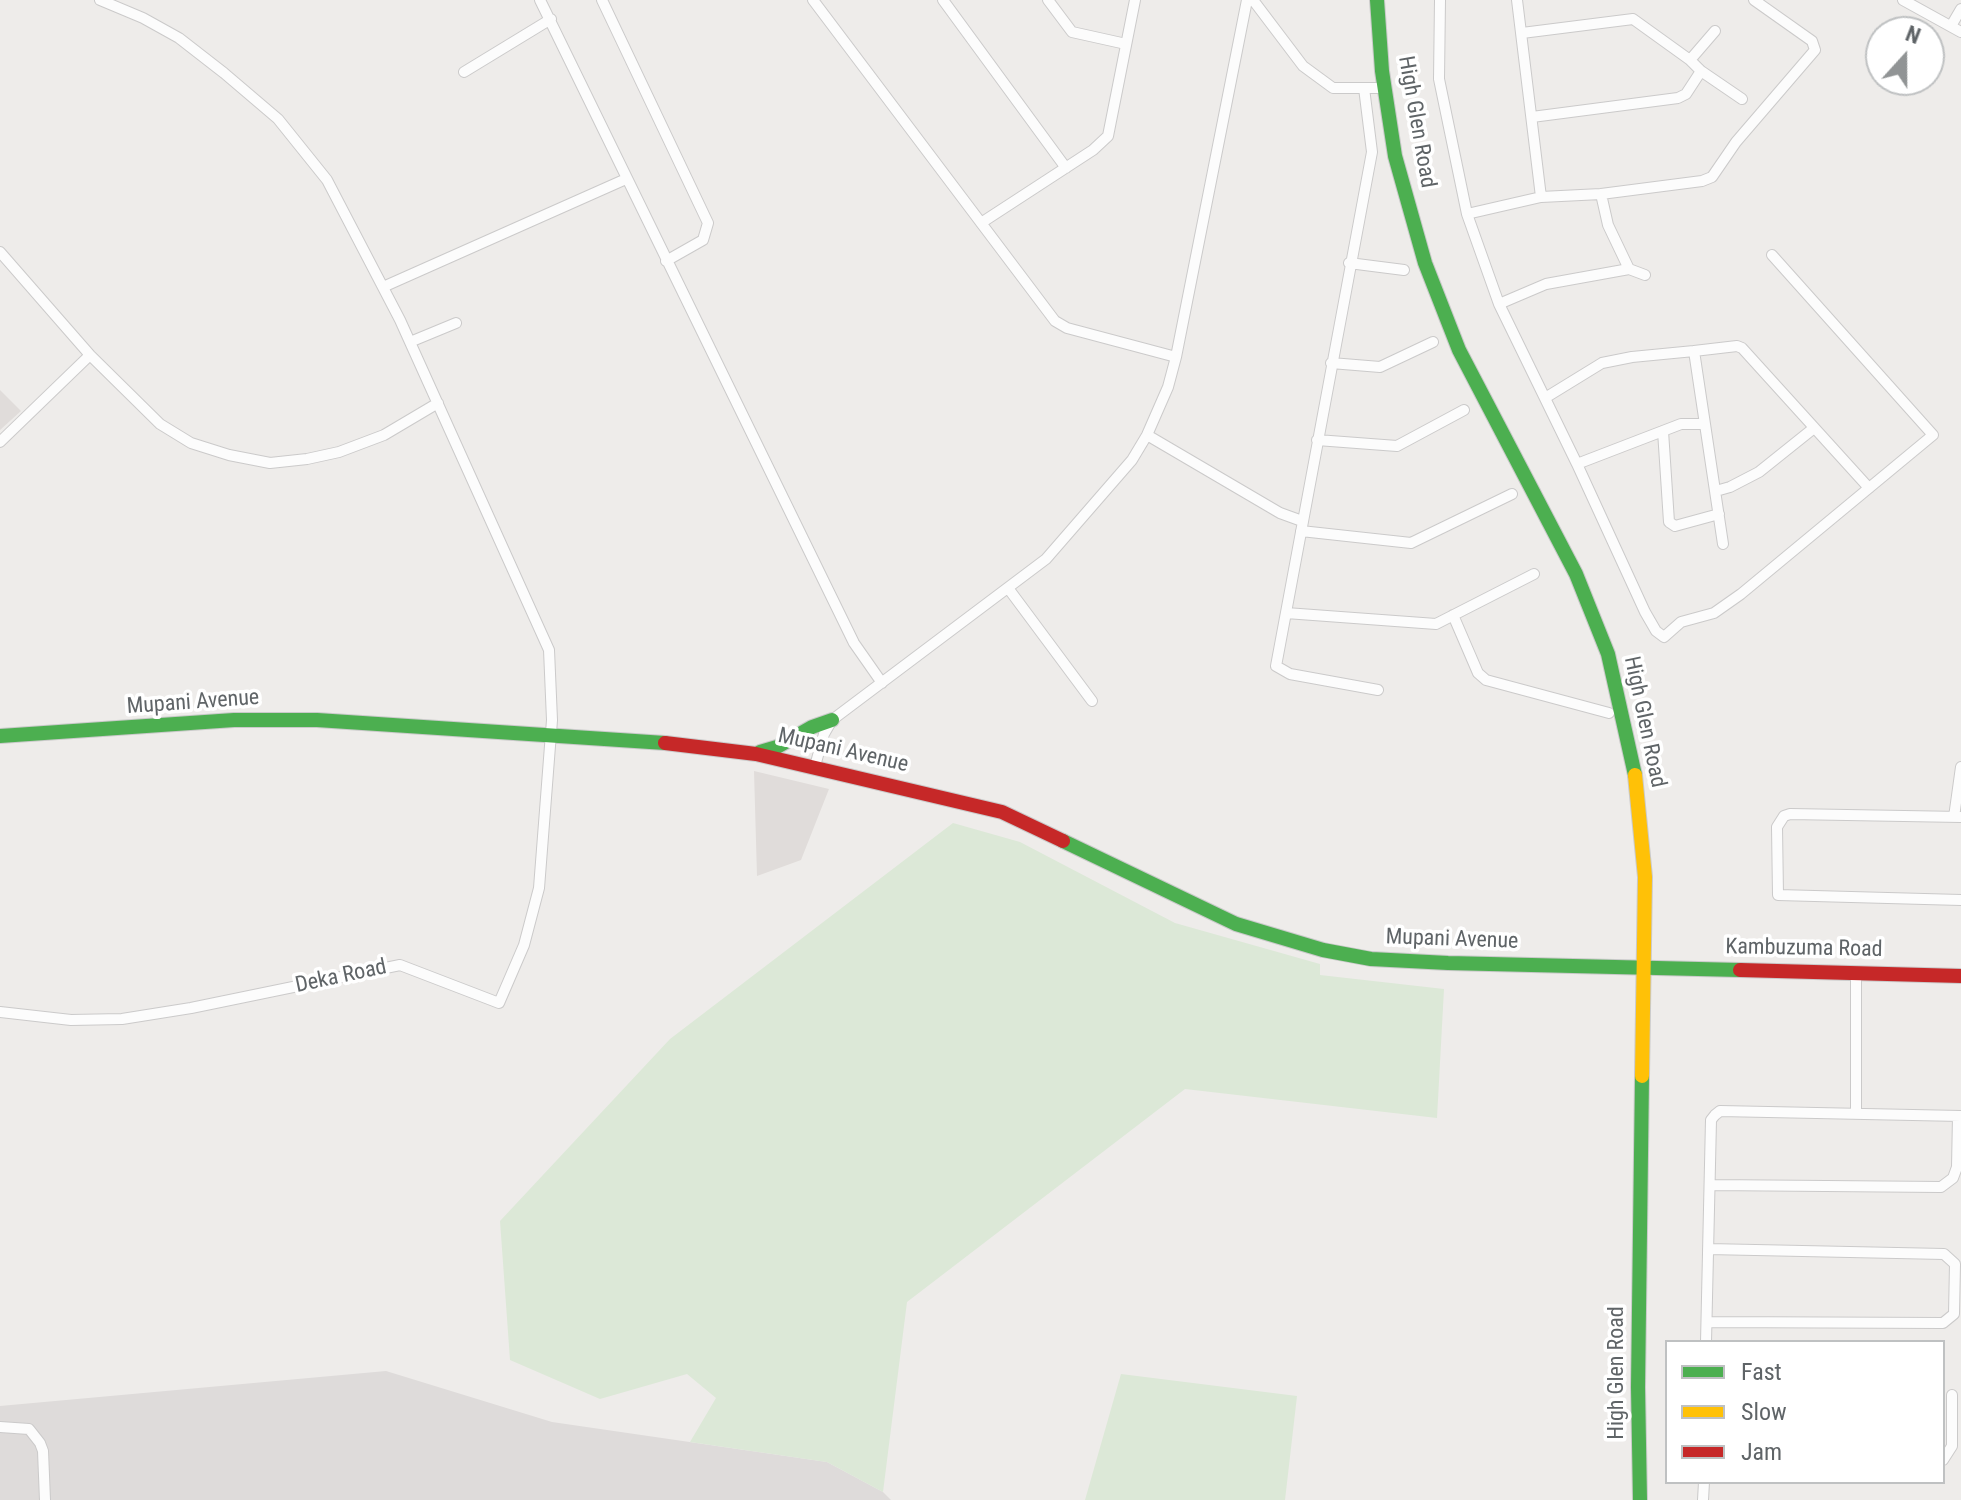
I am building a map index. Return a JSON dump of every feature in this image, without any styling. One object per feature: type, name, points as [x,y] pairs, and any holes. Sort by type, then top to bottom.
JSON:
[{"type":"main road","name":"High Glen Road","points":[[1377,0],[1384,88],[1395,156],[1425,263],[1459,350],[1576,574],[1608,654],[1638,793],[1645,877],[1646,968],[1638,1387],[1640,1500]]},
{"type":"main road","name":"Mupani Avenue","points":[[0,736],[234,720],[317,720],[697,745],[815,766],[1002,812],[1236,924],[1323,950],[1407,962],[1646,968]]},
{"type":"main road","points":[[756,754],[832,720]]},
{"type":"main road","name":"Kambuzuma Road","points":[[1646,968],[1961,976]]},
{"type":"street","points":[[100,0],[143,18],[179,38],[224,73],[278,119],[327,180],[410,342],[549,650],[550,735]]},
{"type":"street","points":[[540,0],[854,643],[882,683]]},
{"type":"street","points":[[602,0],[708,223],[703,240],[666,261]]},
{"type":"street","points":[[813,0],[1055,321],[1176,357]]},
{"type":"street","points":[[943,0],[1066,168]]},
{"type":"street","points":[[1048,0],[1072,32],[1126,44]]},
{"type":"street","points":[[981,223],[1093,150],[1108,136],[1135,0]]},
{"type":"street","points":[[1250,0],[1303,66],[1333,88],[1384,88]]},
{"type":"street","points":[[815,766],[824,734],[832,720],[1046,559],[1132,460],[1147,435],[1168,387],[1176,357],[1250,0]]},
{"type":"street","points":[[1440,0],[1440,89],[1467,214],[1499,304],[1645,612],[1656,631],[1664,637],[1681,622],[1714,613],[1741,594],[1932,439],[1933,434],[1772,255]]},
{"type":"street","points":[[1517,0],[1541,197]]},
{"type":"street","points":[[1467,214],[1541,197],[1601,194],[1708,180],[1736,142],[1814,53],[1812,41],[1754,0]]},
{"type":"street","points":[[1903,0],[1956,29],[1961,9]]},
{"type":"street","points":[[464,72],[551,19]]},
{"type":"street","points":[[1522,33],[1633,19],[1742,99]]},
{"type":"street","points":[[1690,60],[1715,31]]},
{"type":"street","points":[[1532,117],[1678,98],[1686,94],[1701,71]]},
{"type":"street","points":[[1364,88],[1372,152],[1276,666],[1282,671],[1378,690]]},
{"type":"street","points":[[383,287],[626,179]]},
{"type":"street","points":[[1601,194],[1608,225],[1629,269]]},
{"type":"street","points":[[0,252],[90,355],[160,424],[181,437],[229,455],[270,463],[339,452],[384,435],[438,403]]},
{"type":"street","points":[[1349,263],[1404,270]]},
{"type":"street","points":[[1499,304],[1546,284],[1629,269],[1645,275]]},
{"type":"street","points":[[410,342],[456,323]]},
{"type":"street","points":[[1331,363],[1380,367],[1433,342]]},
{"type":"street","points":[[1545,398],[1602,363],[1737,346],[1869,488]]},
{"type":"street","points":[[1694,351],[1723,544]]},
{"type":"street","points":[[0,442],[90,355]]},
{"type":"street","points":[[1317,440],[1397,446],[1464,410]]},
{"type":"street","points":[[1577,464],[1689,422],[1703,424]]},
{"type":"street","points":[[1716,491],[1759,472],[1814,428]]},
{"type":"street","points":[[1663,431],[1669,522],[1675,526],[1719,514]]},
{"type":"street","points":[[1147,435],[1302,526],[1411,543],[1512,494]]},
{"type":"street","points":[[1286,613],[1436,624],[1534,574]]},
{"type":"street","points":[[1008,588],[1092,701]]},
{"type":"street","points":[[1453,615],[1478,673],[1486,680],[1609,713]]},
{"type":"street","name":"Deka Road","points":[[0,1012],[71,1020],[122,1019],[400,965],[499,1003],[528,933],[539,888],[550,735]]},
{"type":"street","points":[[1961,767],[1957,817],[1784,816],[1777,827],[1778,895],[1961,900]]},
{"type":"street","points":[[1856,973],[1856,1114]]},
{"type":"street","points":[[1706,1340],[1711,1120],[1720,1111],[1960,1116],[1957,1167],[1953,1178],[1941,1187],[1710,1185]]},
{"type":"street","points":[[1707,1322],[1943,1323],[1954,1314],[1955,1264],[1944,1254],[1708,1249]]},
{"type":"street","points":[[1945,1457],[1952,1446],[1952,1395]]},
{"type":"street","points":[[0,1427],[29,1429],[40,1443],[45,1500]]},
{"type":"shaded area","points":[[0,390],[21,411],[0,430]]},
{"type":"shaded area","points":[[754,771],[829,789],[801,860],[757,876]]},
{"type":"shaded area","points":[[386,1371],[552,1422],[827,1462],[883,1492],[891,1500],[0,1500],[0,1406]]},
{"type":"green space","points":[[953,823],[1020,842],[1175,923],[1320,964],[1320,975],[1444,989],[1437,1118],[1185,1089],[907,1302],[883,1492],[827,1462],[690,1442],[716,1398],[687,1374],[600,1399],[510,1360],[500,1221],[670,1039]]},
{"type":"green space","points":[[1121,1374],[1297,1396],[1285,1500],[1085,1500]]},
{"type":"traffic: fast","points":[[1377,0],[1382,71],[1395,156],[1425,263],[1459,350],[1576,574],[1608,654],[1635,775]]},
{"type":"traffic: fast","points":[[0,736],[234,720],[317,720],[665,743]]},
{"type":"traffic: fast","points":[[760,752],[832,720]]},
{"type":"traffic: fast","points":[[1063,841],[1236,924],[1323,950],[1371,959],[1448,963],[1740,970]]},
{"type":"traffic: fast","points":[[1640,1500],[1638,1387],[1642,1076]]},
{"type":"traffic: slow","points":[[1635,775],[1645,877],[1642,1076]]},
{"type":"traffic: jam","points":[[665,743],[756,754],[1002,812],[1063,841]]},
{"type":"traffic: jam","points":[[1740,970],[1961,976]]}]
